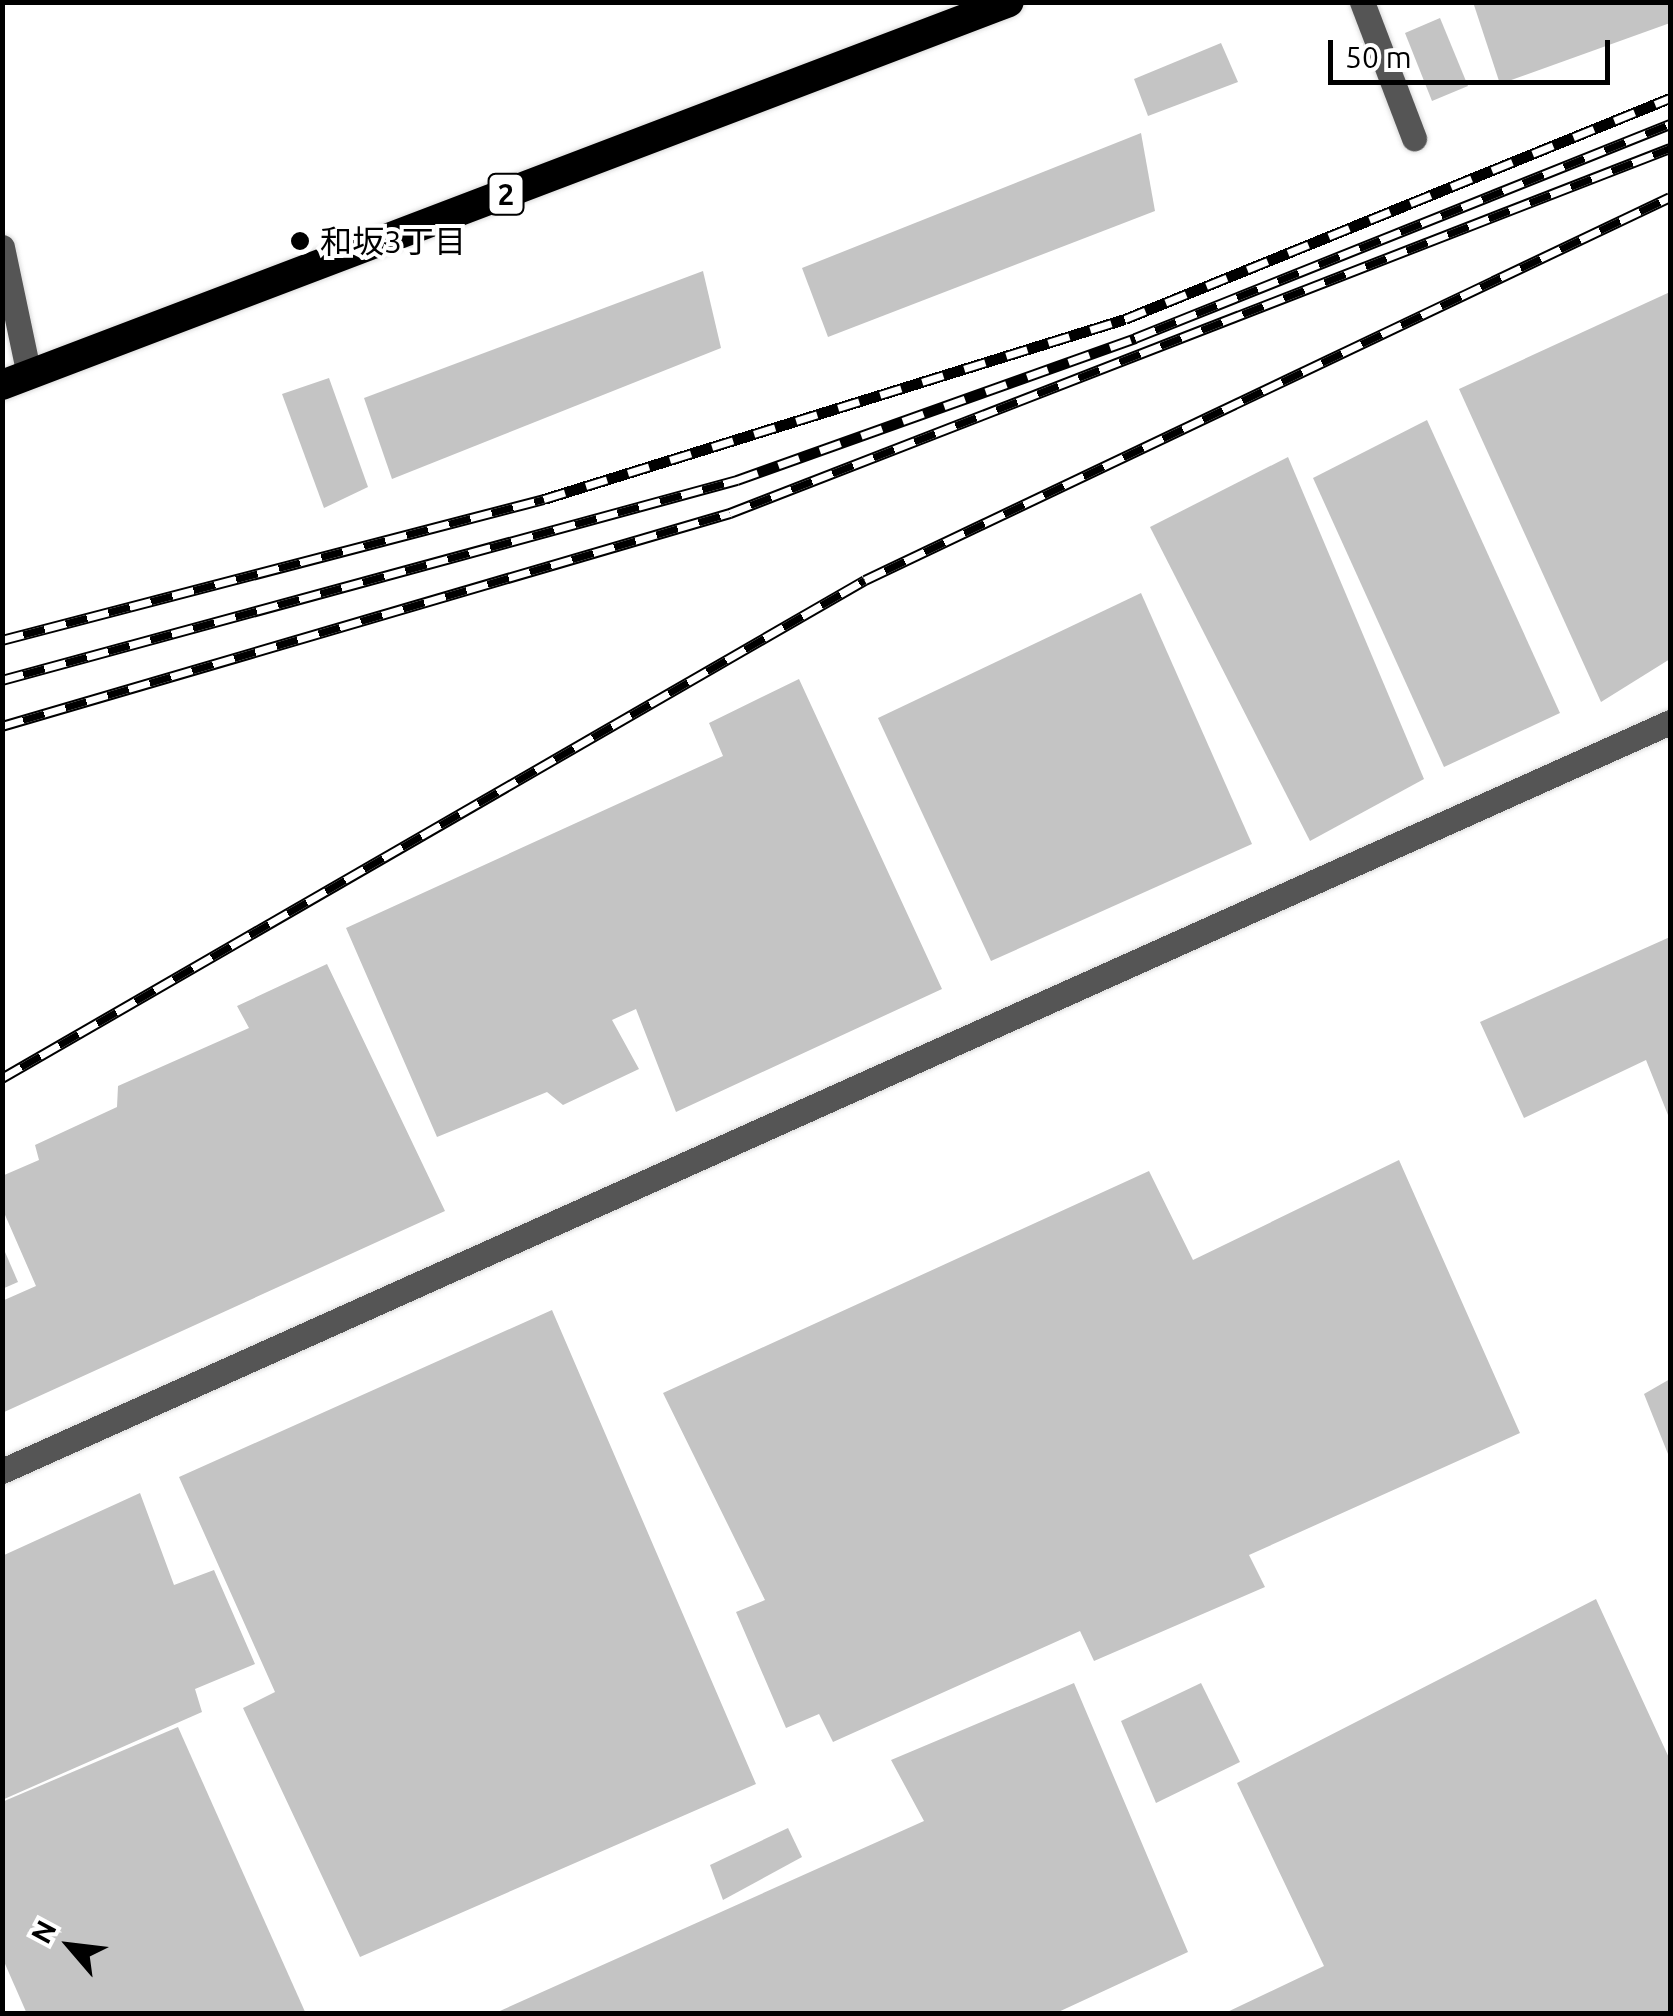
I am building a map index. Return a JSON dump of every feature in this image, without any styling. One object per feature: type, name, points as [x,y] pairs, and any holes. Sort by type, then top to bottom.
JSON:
[{"type":"highway","name":"2","points":[[16,380],[1009,2]]},
{"type":"street","points":[[1362,2],[1414,138]]},
{"type":"street","points":[[2,247],[16,380]]},
{"type":"street","points":[[2,1471],[1670,722]]},
{"type":"building","points":[[1473,2],[1670,2],[1670,23],[1500,84]]},
{"type":"building","points":[[1440,18],[1468,86],[1432,101],[1405,33]]},
{"type":"building","points":[[1221,43],[1238,82],[1148,116],[1134,79]]},
{"type":"building","points":[[1141,133],[1155,211],[828,337],[802,268]]},
{"type":"building","points":[[703,271],[721,348],[392,479],[364,398]]},
{"type":"building","points":[[1670,292],[1670,659],[1601,702],[1459,389]]},
{"type":"building","points":[[329,378],[368,487],[324,508],[282,394]]},
{"type":"building","points":[[1427,420],[1560,713],[1444,767],[1313,478]]},
{"type":"building","points":[[1288,457],[1424,779],[1310,841],[1150,527]]},
{"type":"building","points":[[1141,593],[1252,844],[991,961],[878,718]]},
{"type":"building","points":[[799,679],[942,989],[676,1112],[636,1009],[612,1020],[639,1069],[563,1105],[547,1092],[437,1137],[346,928],[723,756],[709,723]]},
{"type":"building","points":[[1670,937],[1670,1120],[1646,1060],[1524,1118],[1480,1022]]},
{"type":"building","points":[[327,964],[445,1211],[2,1413],[2,1301],[36,1286],[2,1208],[2,1176],[39,1160],[35,1145],[117,1107],[118,1086],[249,1028],[237,1006]]},
{"type":"building","points":[[1399,1160],[1520,1433],[1249,1555],[1265,1587],[1094,1661],[1080,1631],[833,1742],[819,1714],[786,1728],[736,1612],[765,1600],[663,1393],[1149,1171],[1193,1260]]},
{"type":"building","points":[[2,1245],[18,1282],[2,1289]]},
{"type":"building","points":[[552,1310],[756,1784],[360,1957],[243,1708],[275,1692],[179,1477]]},
{"type":"building","points":[[1670,1379],[1670,1459],[1644,1394]]},
{"type":"building","points":[[140,1493],[174,1585],[214,1570],[255,1664],[195,1689],[202,1712],[2,1800],[2,1556]]},
{"type":"building","points":[[1596,1599],[1670,1760],[1670,2014],[1223,2014],[1324,1966],[1237,1783]]},
{"type":"building","points":[[1074,1683],[1188,1952],[1054,2014],[493,2014],[924,1821],[891,1760]]},
{"type":"building","points":[[1201,1683],[1240,1762],[1156,1803],[1121,1721]]},
{"type":"building","points":[[178,1727],[306,2014],[27,2014],[2,1957],[2,1802]]},
{"type":"building","points":[[788,1828],[802,1857],[723,1900],[710,1865]]},
{"type":"railway","points":[[2,640],[544,499],[1125,319],[1670,98]]},
{"type":"railway","points":[[2,680],[737,480],[1135,338],[1670,124]]},
{"type":"railway","points":[[2,726],[730,513],[1670,148]]},
{"type":"railway","points":[[2,1078],[865,580],[1670,197]]},
{"type":"place","name":"和坂3丁目","points":[[300,241]]}]
